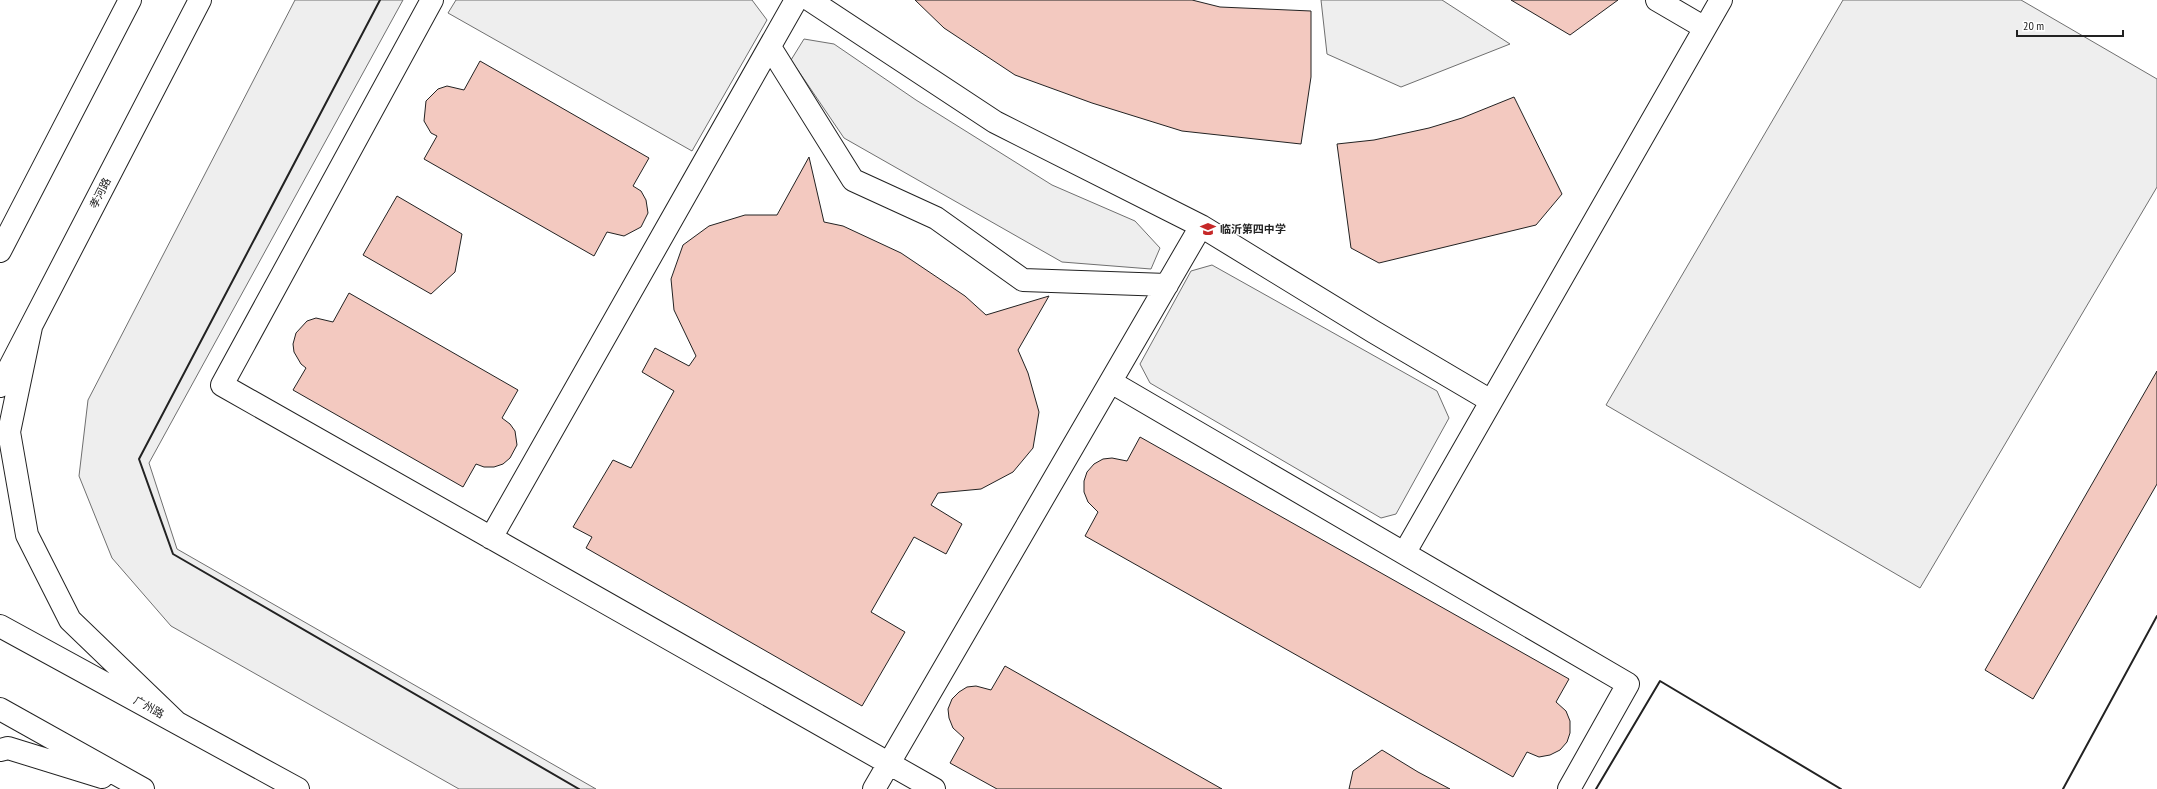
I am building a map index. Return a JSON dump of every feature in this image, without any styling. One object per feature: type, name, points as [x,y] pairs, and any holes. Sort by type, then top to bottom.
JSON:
[{"type":"street","points":[[0,252],[130,0]]},
{"type":"street","name":"孝河路","points":[[0,386],[200,0]]},
{"type":"street","points":[[432,0],[222,385],[934,789]]},
{"type":"street","points":[[492,538],[796,0]]},
{"type":"street","points":[[810,0],[995,122],[1201,226],[1374,332],[1491,401]]},
{"type":"street","points":[[1656,0],[1705,28]]},
{"type":"street","points":[[1405,552],[1721,0]]},
{"type":"street","points":[[770,47],[853,180],[936,218],[1024,280],[1167,285]]},
{"type":"street","points":[[874,789],[1201,226]]},
{"type":"street","points":[[31,327],[10,432],[26,535],[70,620],[176,722]]},
{"type":"street","points":[[1111,382],[1405,552],[1628,684],[1569,789]]},
{"type":"street","name":"广州路","points":[[0,626],[298,789]]},
{"type":"street","points":[[0,709],[143,789]]},
{"type":"street","points":[[0,750],[8,748],[143,789]]},
{"type":"shaded area","points":[[295,0],[403,0],[149,463],[177,549],[596,789],[459,789],[171,626],[112,558],[79,476],[88,400]]},
{"type":"shaded area","points":[[456,0],[752,0],[767,20],[692,151],[448,13]]},
{"type":"shaded area","points":[[1321,0],[1442,0],[1510,44],[1401,87],[1327,54]]},
{"type":"shaded area","points":[[1843,0],[2021,0],[2157,79],[2157,187],[1920,588],[1606,405]]},
{"type":"shaded area","points":[[804,39],[834,44],[916,100],[1052,185],[1135,221],[1160,248],[1151,269],[1062,262],[844,138],[791,60]]},
{"type":"shaded area","points":[[1212,265],[1437,391],[1449,418],[1396,514],[1381,518],[1150,383],[1140,364],[1191,271]]},
{"type":"building","points":[[915,0],[1192,0],[1220,7],[1311,11],[1311,77],[1301,144],[1182,131],[1092,103],[1015,75],[944,28]]},
{"type":"building","points":[[1511,0],[1618,0],[1570,35]]},
{"type":"building","points":[[480,61],[649,158],[633,186],[641,191],[646,200],[648,213],[641,227],[624,236],[607,232],[594,256],[424,159],[437,136],[431,133],[424,121],[426,101],[438,89],[447,86],[464,90]]},
{"type":"building","points":[[1514,97],[1562,194],[1536,225],[1379,263],[1351,248],[1337,144],[1374,140],[1429,128],[1462,118]]},
{"type":"building","points":[[809,157],[824,222],[843,226],[901,253],[965,296],[986,315],[1049,296],[1018,350],[1028,373],[1039,412],[1033,448],[1013,472],[981,489],[938,493],[931,505],[962,524],[946,554],[914,537],[871,612],[905,632],[862,706],[586,548],[592,537],[573,527],[613,460],[631,468],[674,391],[642,372],[655,348],[689,366],[696,356],[674,310],[671,279],[683,245],[709,226],[745,215],[777,215]]},
{"type":"building","points":[[397,196],[462,234],[455,272],[431,294],[363,255]]},
{"type":"building","points":[[349,293],[518,390],[502,418],[510,424],[515,431],[517,445],[510,458],[503,464],[494,467],[484,467],[476,464],[463,487],[293,390],[306,368],[301,364],[294,352],[293,344],[296,333],[307,321],[316,318],[333,322]]},
{"type":"building","points":[[2157,371],[2157,484],[2033,699],[1985,670]]},
{"type":"building","points":[[1140,437],[1569,679],[1556,702],[1566,711],[1570,721],[1570,733],[1567,742],[1560,750],[1550,755],[1539,757],[1527,752],[1513,777],[1085,536],[1098,512],[1088,502],[1084,492],[1084,481],[1087,472],[1094,464],[1103,459],[1112,458],[1127,461]]},
{"type":"building","points":[[1005,666],[1222,789],[997,789],[950,763],[964,738],[953,728],[949,718],[948,709],[952,699],[967,687],[976,686],[991,690]]},
{"type":"building","points":[[1382,750],[1450,789],[1349,789],[1353,771]]},
{"type":"wall","points":[[380,0],[139,459],[173,554],[579,789]]},
{"type":"wall","points":[[2063,789],[2157,616]]},
{"type":"wall","points":[[1596,789],[1660,681],[1841,789]]},
{"type":"place","name":"临沂第四中学","points":[[1208,229]]}]
